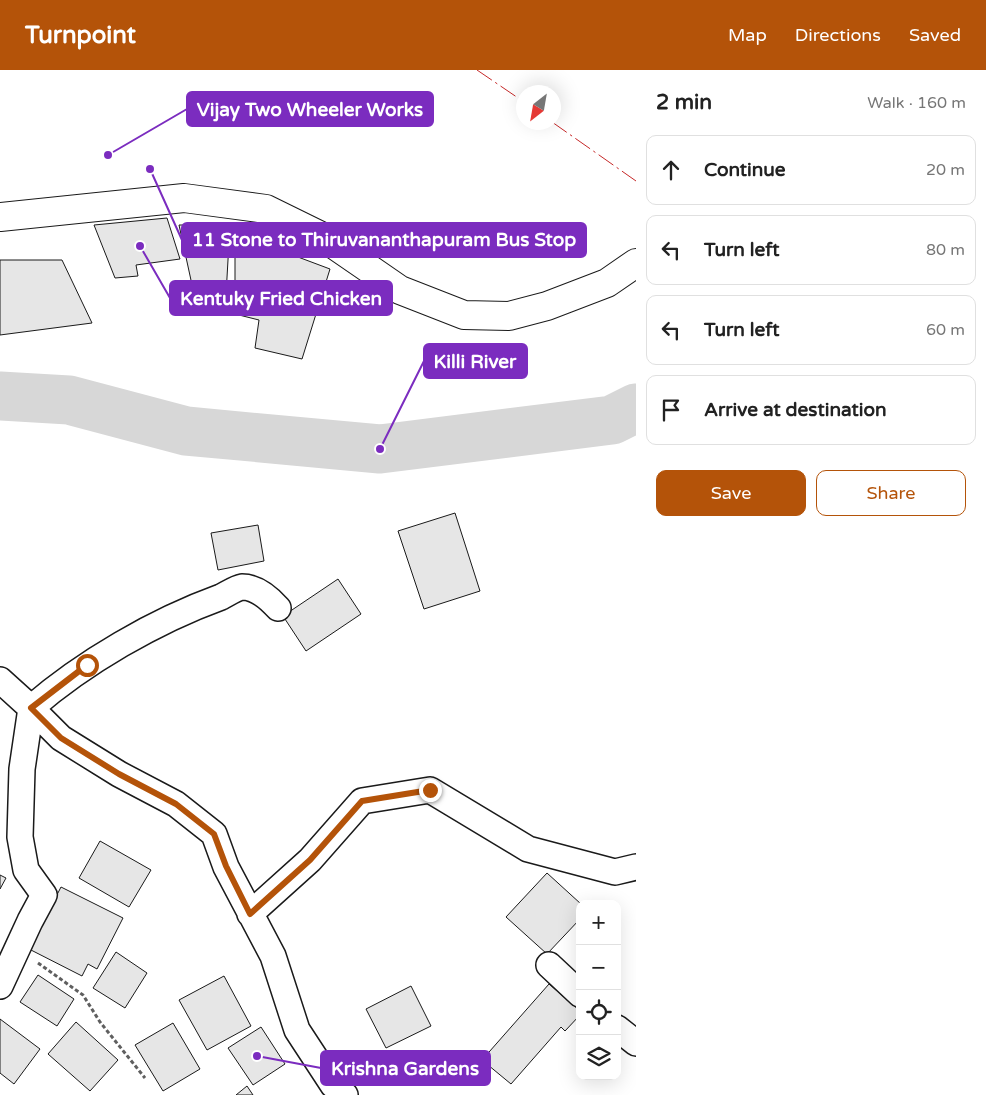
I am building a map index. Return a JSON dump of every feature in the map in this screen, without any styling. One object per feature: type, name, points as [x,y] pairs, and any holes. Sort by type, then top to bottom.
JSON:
[{"type":"main road","points":[[3,212],[184,198],[266,209],[323,238],[400,290],[464,315],[509,316],[547,306],[607,283],[636,263]]},
{"type":"street","points":[[0,986],[44,895],[26,870],[20,837],[22,769],[31,708],[87,665],[195,606],[242,587],[255,590],[270,599],[278,608]]},
{"type":"street","points":[[0,680],[61,738],[119,774],[176,804],[214,834],[226,866],[273,956],[297,1030],[333,1085],[344,1095]]},
{"type":"street","points":[[250,914],[310,860],[362,801],[430,790],[528,849],[615,872],[636,867]]},
{"type":"street","points":[[549,965],[576,990]]},
{"type":"street","points":[[621,1031],[636,1043]]},
{"type":"path","points":[[17,949],[83,995],[100,1022],[145,1078]]},
{"type":"building","points":[[167,218],[180,259],[136,265],[138,276],[115,278],[94,225]]},
{"type":"building","points":[[179,225],[230,225],[226,295],[194,294]]},
{"type":"building","points":[[238,225],[271,231],[266,245],[330,269],[302,359],[255,348],[259,320],[235,314],[235,250]]},
{"type":"building","points":[[0,260],[62,260],[92,323],[0,335]]},
{"type":"building","points":[[455,513],[480,591],[424,609],[398,531]]},
{"type":"building","points":[[258,525],[264,561],[218,570],[211,533]]},
{"type":"building","points":[[338,579],[361,614],[306,651],[283,616]]},
{"type":"building","points":[[100,841],[151,870],[129,907],[79,878]]},
{"type":"building","points":[[547,873],[577,900],[576,923],[547,954],[506,917]]},
{"type":"building","points":[[0,875],[6,878],[0,889]]},
{"type":"building","points":[[61,887],[123,918],[97,969],[88,964],[82,976],[29,949]]},
{"type":"building","points":[[116,952],[147,973],[125,1008],[93,988]]},
{"type":"building","points":[[38,975],[74,999],[57,1026],[20,1002]]},
{"type":"building","points":[[224,976],[251,1026],[207,1050],[179,1000]]},
{"type":"building","points":[[549,984],[576,1008],[576,1019],[565,1031],[561,1027],[511,1084],[482,1060]]},
{"type":"building","points":[[411,986],[431,1026],[386,1048],[366,1009]]},
{"type":"building","points":[[0,1019],[40,1049],[14,1084],[0,1073]]},
{"type":"building","points":[[76,1022],[118,1060],[90,1091],[48,1054]]},
{"type":"building","points":[[173,1023],[200,1069],[163,1091],[135,1045]]},
{"type":"building","points":[[261,1027],[285,1064],[253,1085],[228,1048]]},
{"type":"building","points":[[247,1086],[253,1095],[236,1095]]},
{"type":"waterway","points":[[0,396],[69,400],[186,431],[380,449],[612,420],[636,408]]},
{"type":"power","points":[[477,70],[516,97]]},
{"type":"power","points":[[561,128],[636,181]]},
{"type":"place","name":"Vijay Two Wheeler Works","points":[[108,155]]},
{"type":"place","name":"11 Stone to Thiruvananthapuram Bus Stop","points":[[150,169]]},
{"type":"place","name":"Kentuky Fried Chicken","points":[[140,246]]},
{"type":"place","name":"Killi River","points":[[380,449]]},
{"type":"place","name":"Krishna Gardens","points":[[257,1056]]},
{"type":"route","points":[[87,665],[31,708],[61,738],[119,774],[176,804],[214,834],[226,866],[250,914],[310,860],[362,801],[430,790]]}]
